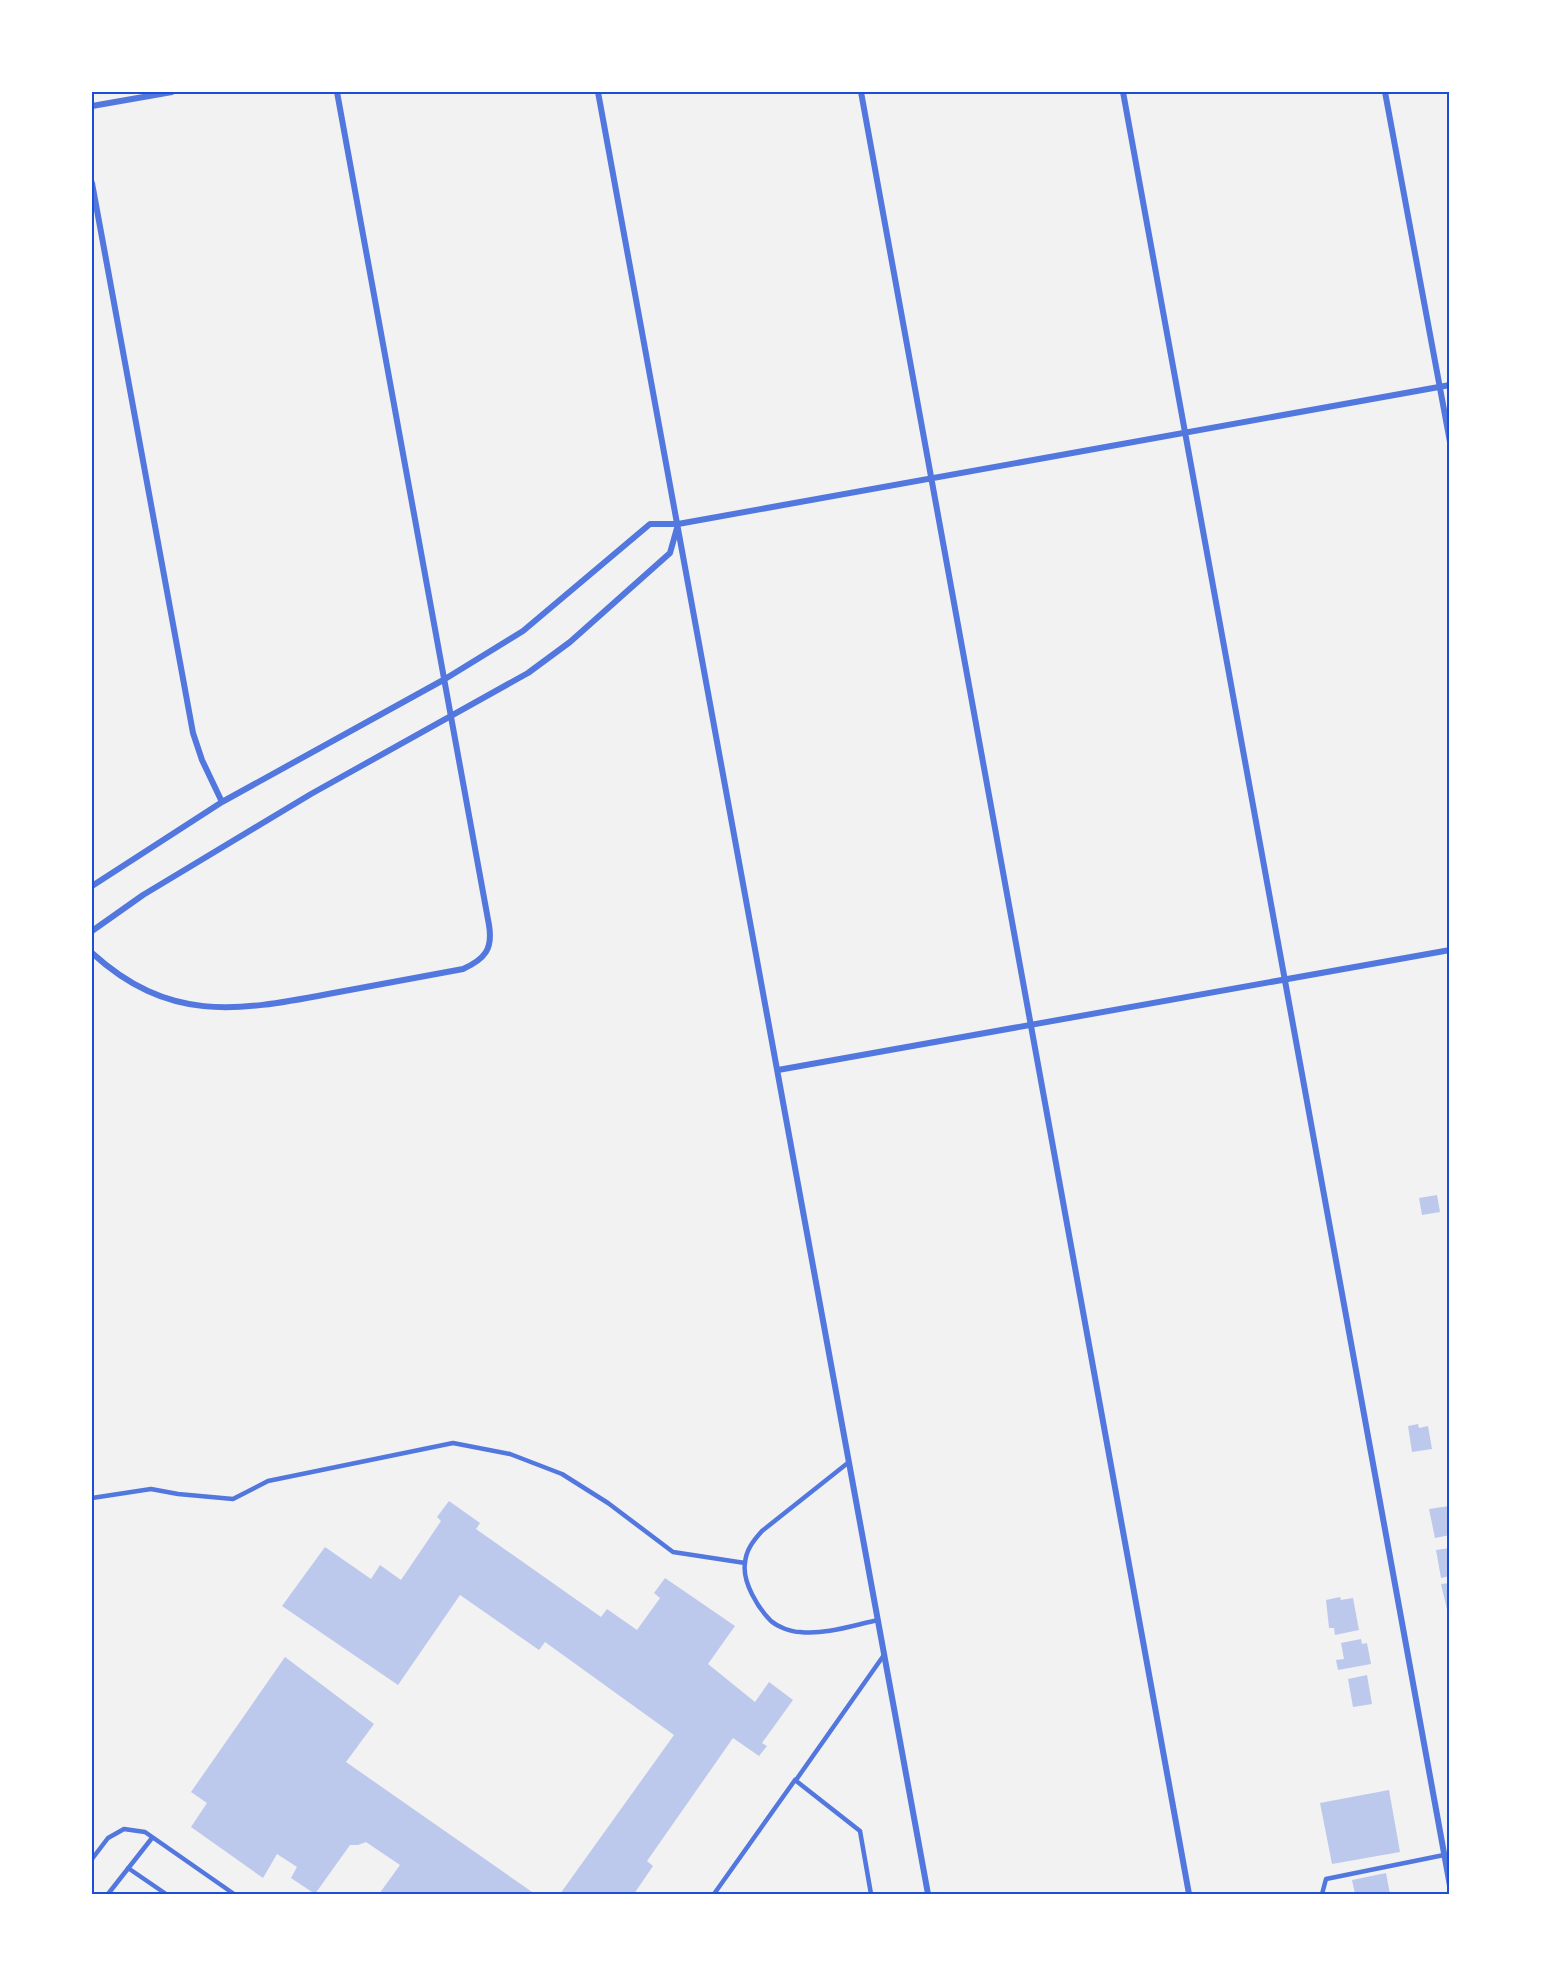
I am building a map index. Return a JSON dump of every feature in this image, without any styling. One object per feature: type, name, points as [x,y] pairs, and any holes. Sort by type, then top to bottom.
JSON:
[{"type":"street","points":[[92,106],[172,92]]},
{"type":"street","points":[[92,953],[116,973],[151,993],[192,1005],[234,1008],[290,1001],[463,969],[476,963],[491,943],[337,92]]},
{"type":"street","points":[[598,92],[928,1894]]},
{"type":"street","points":[[861,92],[1189,1894]]},
{"type":"street","points":[[1123,92],[1449,1886]]},
{"type":"street","points":[[1385,92],[1449,442]]},
{"type":"street","points":[[92,183],[190,722],[202,760],[222,802]]},
{"type":"street","points":[[92,886],[222,802],[445,679],[523,632],[650,524],[678,524],[1449,385]]},
{"type":"street","points":[[92,931],[143,895],[312,794],[528,674],[570,642],[670,554],[678,524]]},
{"type":"street","points":[[778,1071],[1449,950]]},
{"type":"lane","points":[[92,1498],[151,1489],[233,1499],[268,1481],[453,1443],[510,1454],[562,1474],[608,1503],[673,1552],[745,1563]]},
{"type":"lane","points":[[849,1462],[762,1531],[751,1543],[745,1563],[745,1574],[752,1594],[772,1622],[789,1630],[802,1633],[878,1620]]},
{"type":"lane","points":[[714,1894],[884,1654]]},
{"type":"lane","points":[[796,1780],[860,1831],[871,1894]]},
{"type":"lane","points":[[92,1859],[108,1838],[124,1829],[145,1832],[234,1894]]},
{"type":"lane","points":[[108,1894],[153,1838]]},
{"type":"lane","points":[[1322,1894],[1326,1879],[1444,1855]]},
{"type":"lane","points":[[128,1869],[166,1894]]},
{"type":"building","points":[[1437,1195],[1440,1212],[1422,1215],[1419,1198]]},
{"type":"building","points":[[1418,1424],[1419,1428],[1428,1426],[1432,1449],[1412,1452],[1408,1426]]},
{"type":"building","points":[[449,1501],[480,1523],[476,1529],[601,1617],[607,1609],[637,1630],[660,1598],[654,1593],[665,1578],[735,1626],[708,1664],[755,1702],[769,1682],[793,1700],[762,1743],[767,1746],[759,1756],[733,1738],[647,1861],[653,1866],[634,1894],[560,1894],[674,1735],[545,1642],[539,1650],[460,1595],[398,1685],[282,1606],[325,1547],[371,1579],[380,1565],[401,1580],[441,1521],[437,1517]]},
{"type":"building","points":[[1449,1506],[1450,1535],[1435,1538],[1429,1509]]},
{"type":"building","points":[[1450,1548],[1450,1576],[1441,1578],[1436,1550]]},
{"type":"building","points":[[1450,1583],[1450,1617],[1449,1618],[1441,1584]]},
{"type":"building","points":[[1340,1597],[1341,1600],[1353,1598],[1359,1630],[1335,1635],[1334,1628],[1329,1628],[1326,1600]]},
{"type":"building","points":[[1361,1639],[1362,1644],[1367,1643],[1371,1664],[1338,1670],[1336,1660],[1344,1659],[1341,1643]]},
{"type":"building","points":[[285,1657],[374,1724],[346,1762],[535,1894],[379,1894],[400,1865],[366,1842],[350,1845],[315,1894],[291,1878],[297,1867],[277,1854],[263,1878],[191,1827],[207,1803],[191,1792]]},
{"type":"building","points":[[1367,1675],[1372,1704],[1353,1707],[1348,1679]]},
{"type":"building","points":[[1389,1790],[1400,1852],[1332,1864],[1320,1803]]},
{"type":"building","points":[[1386,1873],[1390,1894],[1355,1894],[1352,1880]]}]
